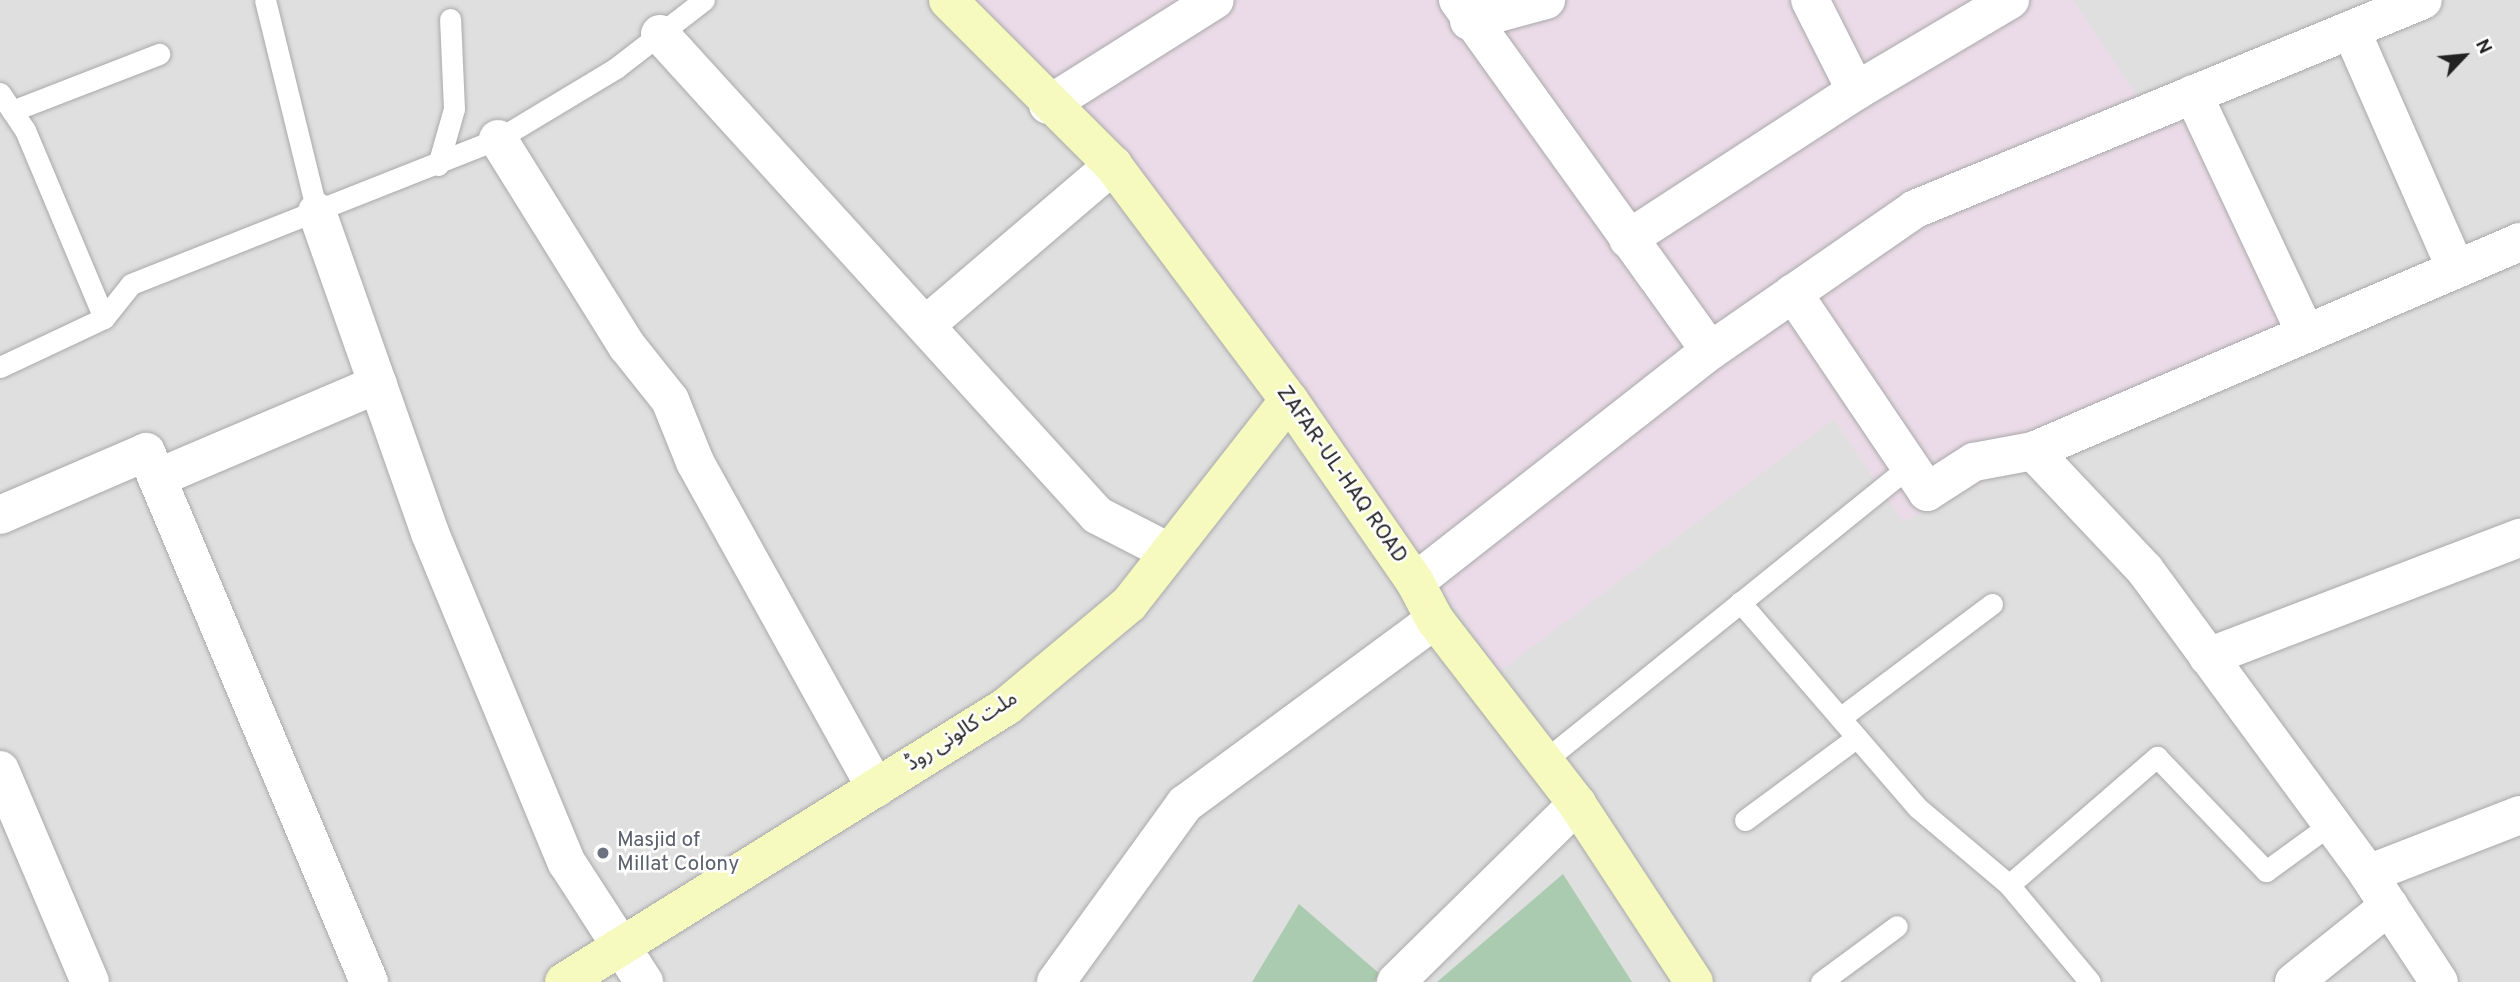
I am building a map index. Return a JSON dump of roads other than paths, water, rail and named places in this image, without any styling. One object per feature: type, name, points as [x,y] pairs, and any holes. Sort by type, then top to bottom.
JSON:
[{"type":"street","name":"ZAFAR-UL-HAQ ROAD","points":[[948,0],[1048,105],[1113,164],[1289,400],[1415,582],[1435,620],[1577,804],[1694,982]]},
{"type":"street","points":[[1048,105],[1215,0]]},
{"type":"street","points":[[1546,0],[1463,11],[1710,351]]},
{"type":"street","points":[[1810,0],[1856,91]]},
{"type":"street","points":[[1629,239],[1856,91],[2010,0]]},
{"type":"street","points":[[1415,582],[1710,351],[1915,209],[2423,0]]},
{"type":"street","points":[[2351,30],[2456,269]]},
{"type":"street","points":[[660,34],[927,324],[1097,515],[1167,551]]},
{"type":"street","points":[[2193,94],[2306,334]]},
{"type":"street","points":[[498,139],[627,346],[670,400],[695,462],[876,788]]},
{"type":"street","points":[[927,324],[1113,164]]},
{"type":"street","points":[[317,212],[430,533],[568,863],[644,982]]},
{"type":"street","points":[[1793,293],[1907,468],[1927,492],[1974,462],[2033,451],[2520,242]]},
{"type":"street","points":[[157,478],[378,384]]},
{"type":"street","name":"ملت کالونی روڈ","points":[[564,982],[1007,706],[1129,604],[1167,551],[1289,400]]},
{"type":"street","points":[[2033,451],[2145,570],[2368,874],[2439,982]]},
{"type":"street","points":[[0,515],[146,452],[369,982]]},
{"type":"street","points":[[2208,657],[2520,538]]},
{"type":"street","points":[[1056,982],[1185,804],[1435,620]]},
{"type":"street","points":[[0,770],[90,982]]},
{"type":"street","points":[[1396,982],[1577,804]]},
{"type":"street","points":[[2368,874],[2520,815]]},
{"type":"street","points":[[2294,982],[2389,906]]},
{"type":"lane","points":[[265,0],[317,212]]},
{"type":"lane","points":[[0,367],[104,318],[131,284],[438,165],[498,139],[660,34],[704,0]]},
{"type":"lane","points":[[438,165],[454,109],[450,19]]},
{"type":"lane","points":[[12,111],[159,54]]},
{"type":"lane","points":[[0,93],[12,111],[104,318]]},
{"type":"lane","points":[[1544,761],[1907,468]]},
{"type":"lane","points":[[1740,602],[1918,808],[2009,886],[2090,982]]},
{"type":"lane","points":[[1840,719],[1992,604]]},
{"type":"lane","points":[[1745,820],[1857,737]]},
{"type":"lane","points":[[2009,886],[2157,757],[2266,872],[2331,824]]},
{"type":"lane","points":[[1821,982],[1897,926]]},
{"type":"place","name":"Masjid of Millat Colony","points":[[603,853]]}]
